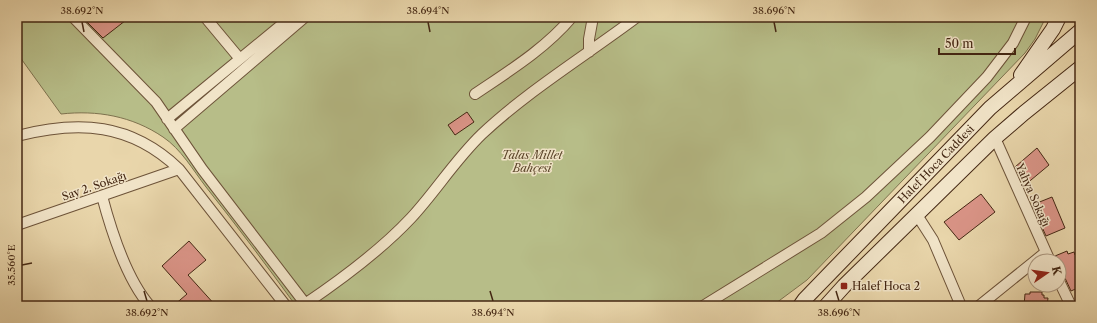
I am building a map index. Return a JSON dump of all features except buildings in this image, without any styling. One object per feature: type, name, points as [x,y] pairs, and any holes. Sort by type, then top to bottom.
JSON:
[{"type":"main road","points":[[1007,93],[1054,29],[1059,17]]},
{"type":"main road","name":"Halef Hoca Caddesi","points":[[800,306],[805,299],[990,108],[1080,31]]},
{"type":"main road","name":"Halef Hoca Caddesi","points":[[826,306],[844,286],[995,138],[1080,68]]},
{"type":"street","points":[[73,17],[156,102],[202,169],[306,305],[346,275],[397,232],[421,207],[468,148],[495,122],[637,17]]},
{"type":"street","points":[[205,17],[240,59]]},
{"type":"street","points":[[167,119],[291,17]]},
{"type":"street","points":[[174,129],[305,17]]},
{"type":"street","points":[[475,94],[522,63],[564,26],[572,17]]},
{"type":"street","points":[[588,52],[593,17]]},
{"type":"street","points":[[704,306],[820,233],[866,197],[930,137],[987,77],[1014,43],[1026,17]]},
{"type":"street","points":[[17,136],[61,128],[91,128],[115,131],[135,137],[146,143],[157,150],[179,169],[286,306]]},
{"type":"street","name":"Yahya Sokağı","points":[[995,138],[1046,253]]},
{"type":"street","name":"Say 2. Sokağı","points":[[17,225],[179,169]]},
{"type":"street","points":[[102,196],[117,243],[144,304]]},
{"type":"street","points":[[917,215],[933,240],[962,306]]},
{"type":"street","points":[[979,306],[1027,272]]},
{"type":"street","points":[[1065,293],[1071,306]]},
{"type":"green space","name":"Talas Millet Bahçesi","points":[[17,17],[1046,17],[1035,39],[1025,53],[807,280],[772,306],[296,306],[186,160],[175,147],[163,137],[139,124],[114,116],[88,113],[61,114],[17,53]]},
{"type":"place","name":"Halef Hoca 2","points":[[844,286]]}]
